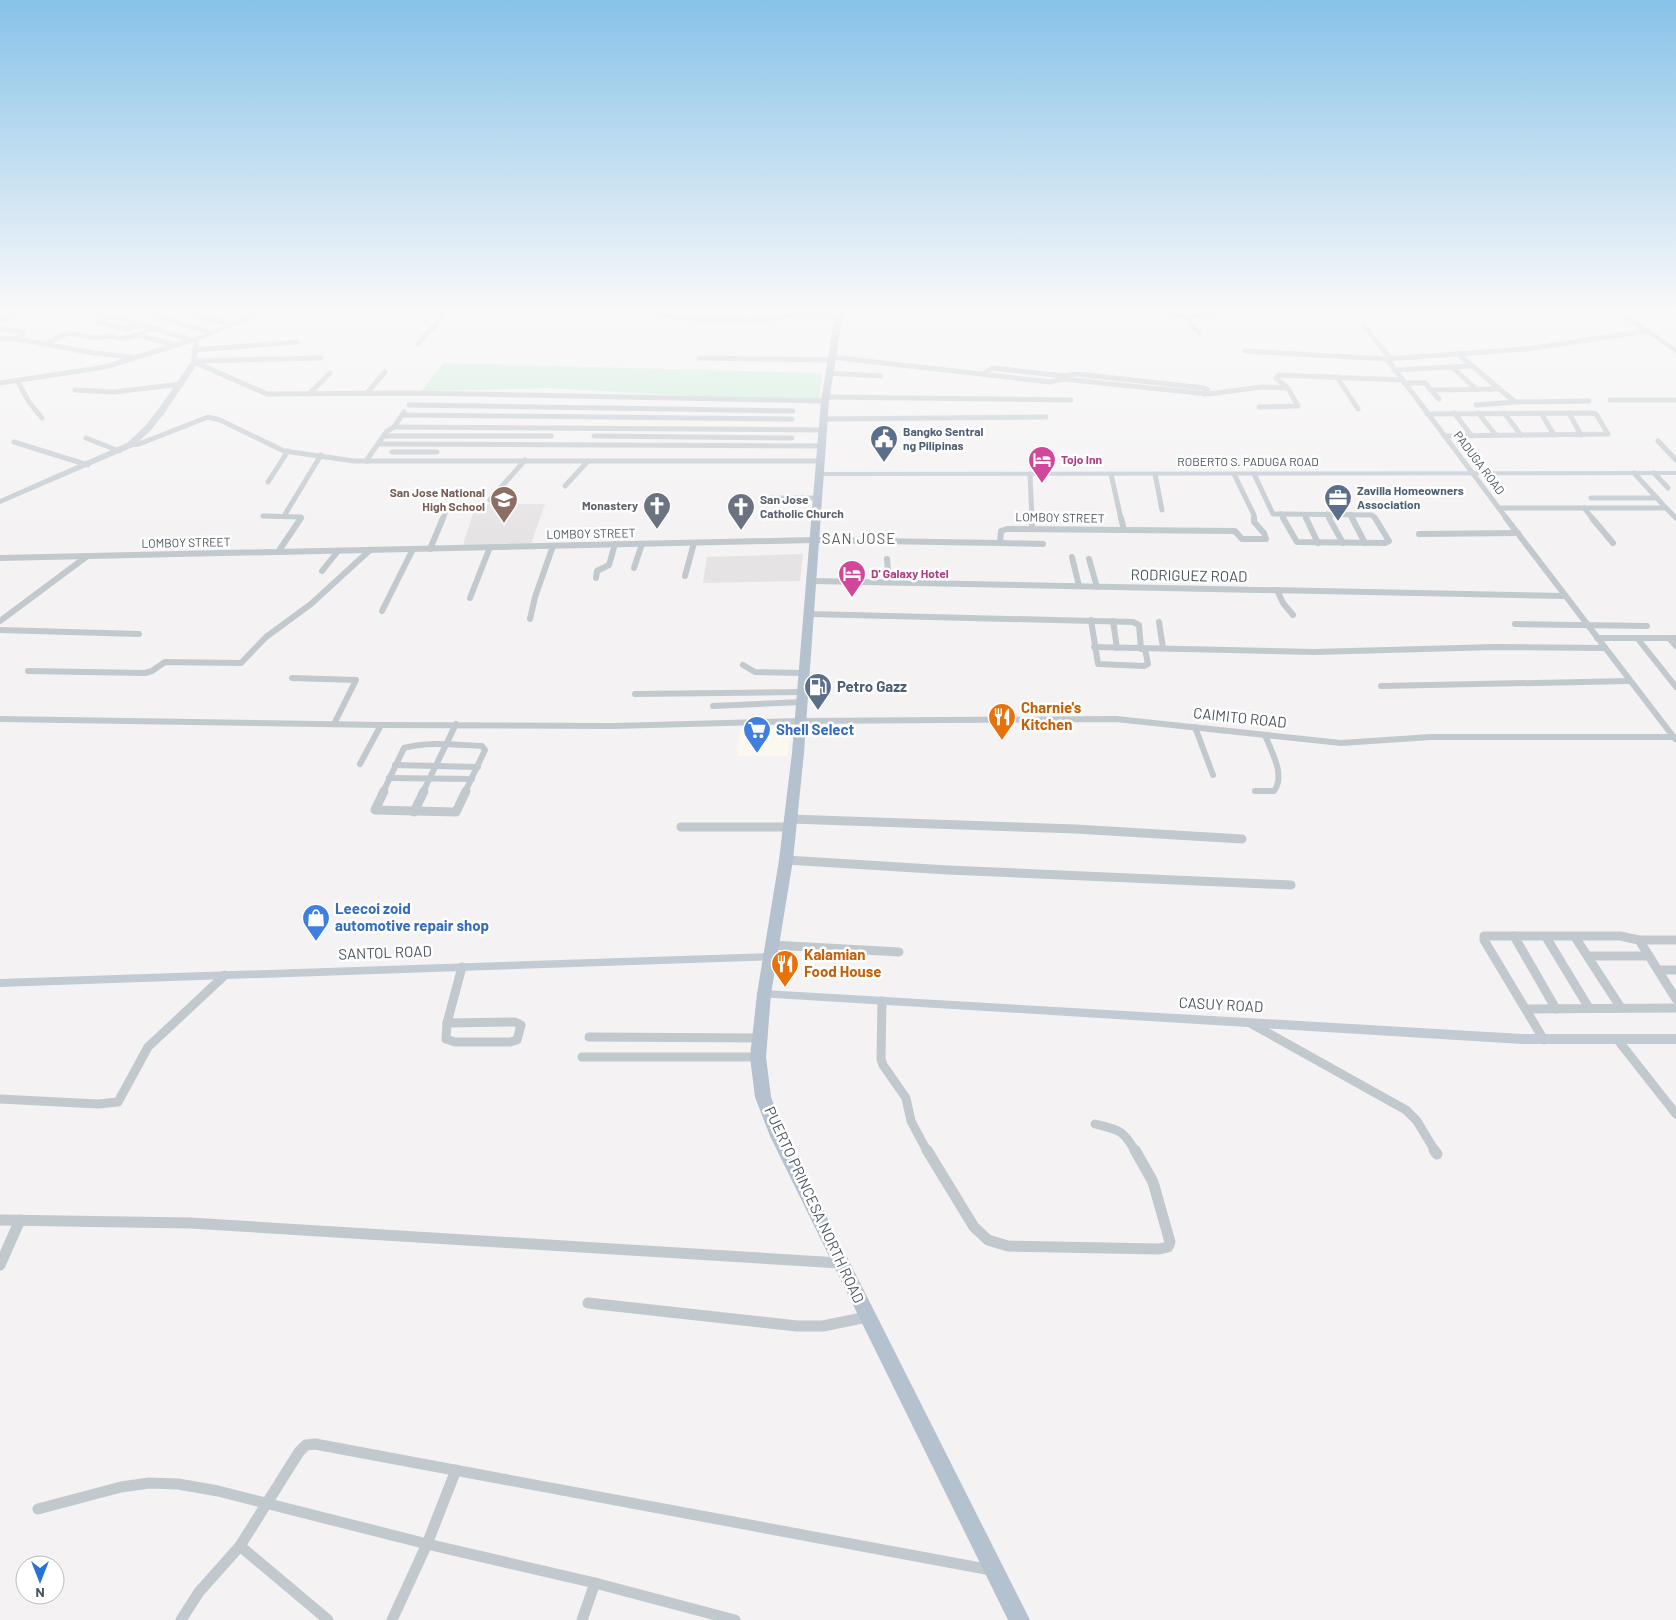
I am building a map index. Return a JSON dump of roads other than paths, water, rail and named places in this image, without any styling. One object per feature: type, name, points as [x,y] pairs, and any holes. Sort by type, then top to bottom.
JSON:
[{"type":"main road","name":"PUERTO PRINCESA NORTH ROAD","points":[[827,385],[813,540],[810,614],[791,823],[764,994],[758,1057],[763,1097],[770,1116],[840,1263],[1019,1620]]},
{"type":"street","points":[[20,385],[29,402],[42,418]]},
{"type":"street","points":[[75,390],[114,392],[176,385]]},
{"type":"street","points":[[0,502],[130,445],[148,428],[181,385]]},
{"type":"street","points":[[244,385],[260,392],[309,394],[367,393],[794,400],[1071,400]]},
{"type":"street","points":[[309,394],[318,385]]},
{"type":"street","points":[[367,393],[375,385]]},
{"type":"street","points":[[1173,385],[1204,388],[1208,390],[1204,394],[1261,386],[1288,388]]},
{"type":"street","points":[[1259,407],[1298,406],[1288,388],[1284,385]]},
{"type":"street","points":[[1342,385],[1358,409]]},
{"type":"street","name":"PADUGA ROAD","points":[[1406,385],[1675,739]]},
{"type":"street","points":[[1425,385],[1439,399]]},
{"type":"street","points":[[1471,385],[1476,389]]},
{"type":"street","points":[[1492,385],[1515,402]]},
{"type":"street","points":[[1432,390],[1497,389]]},
{"type":"street","points":[[394,427],[416,394]]},
{"type":"street","points":[[484,427],[501,395]]},
{"type":"street","points":[[579,417],[587,397]]},
{"type":"street","points":[[614,418],[622,398]]},
{"type":"street","points":[[698,445],[708,399]]},
{"type":"street","points":[[792,446],[794,400]]},
{"type":"street","points":[[1610,400],[1676,400]]},
{"type":"street","points":[[1476,405],[1515,402],[1589,401]]},
{"type":"street","points":[[409,405],[793,410]]},
{"type":"street","points":[[1504,413],[1521,435]]},
{"type":"street","points":[[1541,413],[1554,435]]},
{"type":"street","points":[[1568,413],[1581,435]]},
{"type":"street","points":[[1427,414],[1595,413],[1608,434],[1444,436]]},
{"type":"street","points":[[1454,414],[1472,436]]},
{"type":"street","points":[[1478,414],[1496,435]]},
{"type":"street","points":[[402,415],[792,419]]},
{"type":"street","points":[[130,445],[139,444],[208,417],[220,420],[288,451],[350,461],[821,460]]},
{"type":"street","points":[[591,445],[596,417]]},
{"type":"street","points":[[366,461],[386,431],[394,427],[792,429],[824,424],[1046,417]]},
{"type":"street","points":[[432,461],[449,427]]},
{"type":"street","points":[[548,444],[554,428]]},
{"type":"street","points":[[384,436],[551,436]]},
{"type":"street","points":[[594,436],[792,438]]},
{"type":"street","points":[[86,438],[119,451]]},
{"type":"street","points":[[1658,441],[1676,460]]},
{"type":"street","points":[[14,442],[88,465]]},
{"type":"street","points":[[378,444],[792,446],[821,460]]},
{"type":"street","points":[[387,461],[397,444]]},
{"type":"street","points":[[268,482],[288,451]]},
{"type":"street","points":[[392,452],[437,452]]},
{"type":"street","points":[[284,516],[321,455]]},
{"type":"street","points":[[490,500],[525,460]]},
{"type":"street","name":"ROBERTO S. PADUGA ROAD","points":[[821,460],[1030,474],[1676,473]]},
{"type":"street","points":[[565,486],[588,461]]},
{"type":"street","points":[[1634,473],[1676,518]]},
{"type":"street","points":[[1654,473],[1668,488]]},
{"type":"street","points":[[1030,474],[1032,529]]},
{"type":"street","points":[[1111,474],[1124,530]]},
{"type":"street","points":[[1154,474],[1162,510]]},
{"type":"street","name":"LOMBOY STREET","points":[[0,558],[813,540],[1000,543],[1003,530],[1032,529],[1231,530],[1235,531],[1242,539],[1267,538],[1254,522],[1254,515],[1234,474]]},
{"type":"street","points":[[1254,474],[1272,512],[1304,515],[1373,515],[1389,541],[1365,543],[1296,542],[1281,514]]},
{"type":"street","points":[[769,498],[818,498]]},
{"type":"street","points":[[1590,498],[1657,498]]},
{"type":"street","points":[[1499,508],[1666,508]]},
{"type":"street","points":[[1584,508],[1613,543]]},
{"type":"street","points":[[430,549],[446,511]]},
{"type":"street","points":[[1328,514],[1342,543]]},
{"type":"street","points":[[1350,514],[1365,543]]},
{"type":"street","points":[[1304,515],[1318,543]]},
{"type":"street","points":[[263,516],[301,517],[278,552]]},
{"type":"street","points":[[1419,534],[1518,533]]},
{"type":"street","points":[[686,576],[694,543]]},
{"type":"street","points":[[1000,543],[1043,544]]},
{"type":"street","points":[[596,578],[597,571],[609,565],[616,544]]},
{"type":"street","points":[[634,568],[642,544]]},
{"type":"street","points":[[530,619],[535,597],[553,546]]},
{"type":"street","points":[[470,598],[490,547]]},
{"type":"street","points":[[382,612],[413,549]]},
{"type":"street","points":[[28,670],[145,673],[152,671],[165,662],[241,663],[266,637],[311,604],[370,550]]},
{"type":"street","points":[[322,571],[338,551]]},
{"type":"street","points":[[0,621],[86,557]]},
{"type":"street","points":[[1072,558],[1079,586]]},
{"type":"street","points":[[1089,558],[1097,586]]},
{"type":"street","points":[[887,559],[889,582]]},
{"type":"street","name":"RODRIGUEZ ROAD","points":[[812,581],[1565,596]]},
{"type":"street","points":[[1277,590],[1283,603],[1293,614]]},
{"type":"street","points":[[810,614],[1091,620],[1138,623],[1148,664],[1144,666],[1102,666],[1097,663],[1091,620]]},
{"type":"street","points":[[1113,621],[1116,648]]},
{"type":"street","points":[[1159,622],[1163,648]]},
{"type":"street","points":[[1515,624],[1647,626]]},
{"type":"street","points":[[0,630],[139,634]]},
{"type":"street","points":[[1597,638],[1673,638],[1676,646]]},
{"type":"street","points":[[1638,638],[1676,687]]},
{"type":"street","points":[[1094,646],[1143,649],[1324,652],[1495,647],[1604,648]]},
{"type":"street","points":[[743,665],[755,672],[805,672]]},
{"type":"street","points":[[292,678],[356,680],[334,724]]},
{"type":"street","points":[[1381,686],[1630,682]]},
{"type":"street","points":[[635,694],[803,697]]},
{"type":"street","points":[[713,706],[803,697]]},
{"type":"street","name":"CAIMITO ROAD","points":[[0,719],[381,725],[613,726],[801,721],[1116,719],[1347,743],[1432,737],[1675,739]]},
{"type":"street","points":[[414,812],[456,724]]},
{"type":"street","points":[[360,764],[381,725]]},
{"type":"street","points":[[1195,727],[1213,775]]},
{"type":"street","points":[[1255,791],[1276,790],[1280,778],[1264,735]]},
{"type":"street","points":[[447,744],[482,746],[485,750],[454,813],[375,810],[395,765],[402,751],[408,746],[447,744]]},
{"type":"street","points":[[395,765],[478,766]]},
{"type":"street","points":[[388,778],[472,779]]},
{"type":"street","points":[[681,827],[791,823],[1076,829],[1242,839]]},
{"type":"street","points":[[786,860],[948,870],[1291,885]]},
{"type":"street","points":[[1544,1040],[1483,938],[1485,936],[1620,936],[1639,940],[1676,940]]},
{"type":"street","points":[[1514,936],[1556,1009]]},
{"type":"street","points":[[1575,936],[1621,1008]]},
{"type":"street","points":[[1546,937],[1589,1008]]},
{"type":"street","points":[[1639,940],[1676,999]]},
{"type":"street","points":[[772,951],[899,952]]},
{"type":"street","name":"SANTOL ROAD","points":[[0,983],[462,967],[772,951]]},
{"type":"street","points":[[1588,956],[1649,956]]},
{"type":"street","points":[[447,1023],[520,1023],[522,1026],[519,1038],[510,1042],[448,1041],[445,1037],[447,1023],[462,967]]},
{"type":"street","points":[[1658,970],[1676,970]]},
{"type":"street","points":[[0,1099],[98,1104],[118,1102],[148,1047],[225,975]]},
{"type":"street","name":"CASUY ROAD","points":[[764,994],[1544,1040],[1676,1039]]},
{"type":"street","points":[[882,1001],[880,1052],[883,1065],[903,1091],[916,1132],[974,1227],[988,1240],[1008,1246],[1160,1249],[1168,1247],[1170,1242],[1157,1192],[1126,1136],[1116,1129],[1095,1124]]},
{"type":"street","points":[[1527,1009],[1676,1008]]},
{"type":"street","points":[[1250,1023],[1406,1110],[1417,1121],[1436,1154]]},
{"type":"street","points":[[589,1036],[760,1038]]},
{"type":"street","points":[[1617,1039],[1676,1114]]},
{"type":"street","points":[[582,1057],[758,1057]]},
{"type":"street","points":[[0,1220],[190,1223],[840,1263]]},
{"type":"street","points":[[0,1265],[20,1220]]},
{"type":"street","points":[[588,1303],[722,1316],[797,1326],[823,1326],[867,1317]]},
{"type":"street","points":[[181,1620],[199,1592],[240,1546],[300,1452],[309,1444],[321,1444],[994,1571]]},
{"type":"street","points":[[392,1620],[427,1544],[456,1470]]},
{"type":"street","points":[[38,1509],[121,1487],[163,1482],[218,1491],[427,1544],[595,1583],[710,1617],[735,1620]]},
{"type":"street","points":[[240,1546],[328,1620]]},
{"type":"street","points":[[582,1620],[595,1583]]},
{"type":"place","name":"Bangko Sentral ng Pilipinas","points":[[884,463]]},
{"type":"place","name":"Tojo Inn","points":[[1042,484]]},
{"type":"place","name":"Zavilla Homeowners Association","points":[[1338,522]]},
{"type":"place","name":"San Jose National High School","points":[[504,524]]},
{"type":"place","name":"Monastery","points":[[657,530]]},
{"type":"place","name":"San Jose Catholic Church","points":[[741,531]]},
{"type":"place","name":"D' Galaxy Hotel","points":[[852,598]]},
{"type":"place","name":"Petro Gazz","points":[[818,711]]},
{"type":"place","name":"Charnie's Kitchen","points":[[1002,741]]},
{"type":"place","name":"Shell Select","points":[[757,754]]},
{"type":"place","name":"Leecoi zoid automotive repair shop","points":[[316,942]]},
{"type":"place","name":"Kalamian Food House","points":[[785,988]]},
{"type":"district","name":"SAN JOSE","points":[[859,539]]}]
